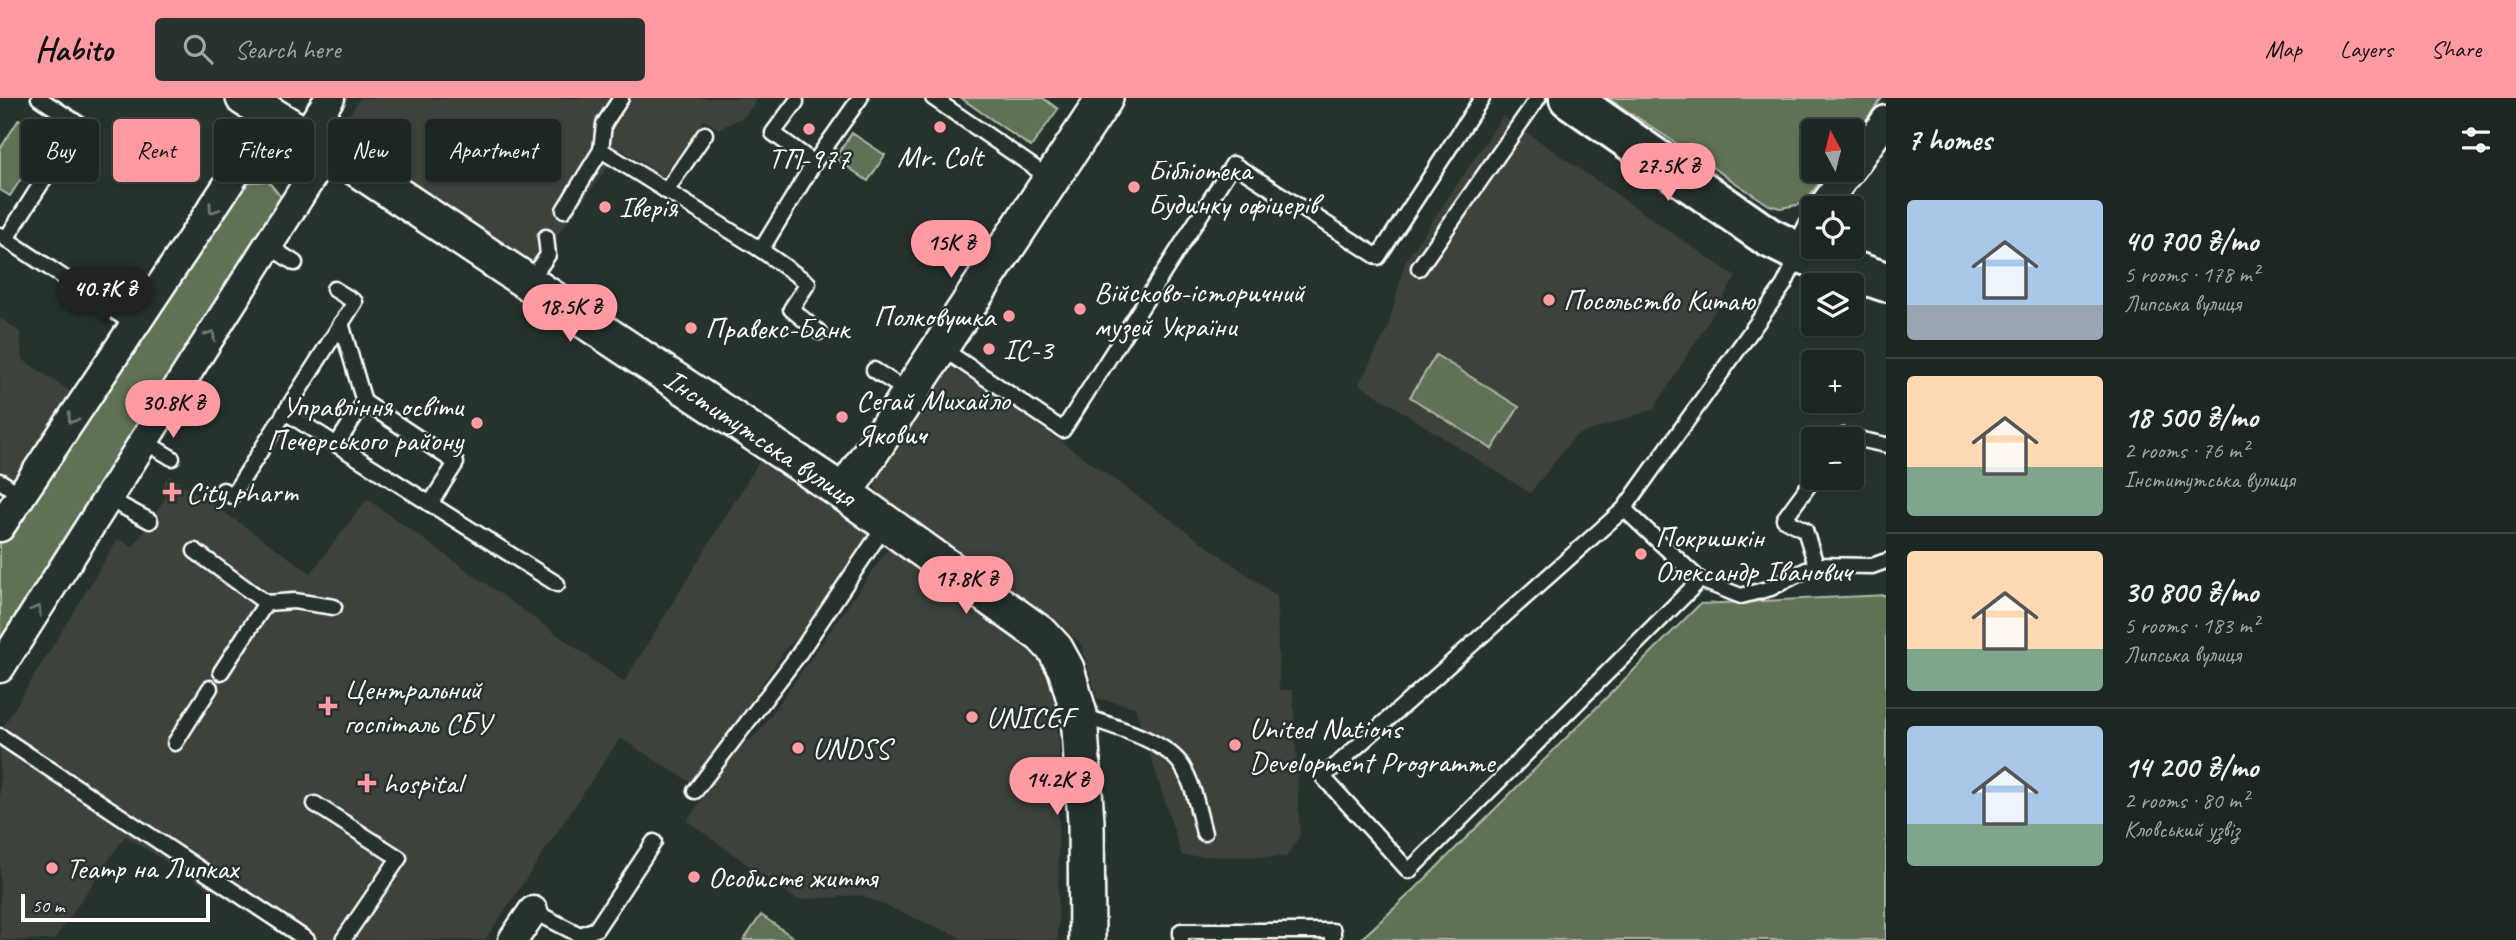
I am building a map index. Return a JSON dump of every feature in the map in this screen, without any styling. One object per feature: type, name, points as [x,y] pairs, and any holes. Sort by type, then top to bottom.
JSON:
[{"type":"main road","points":[[1569,98],[1768,237],[1801,240]]},
{"type":"main road","points":[[1842,259],[1886,282]]},
{"type":"street","name":"Інститутська вулиця","points":[[244,98],[529,282],[844,493],[1042,635],[1055,649],[1066,670],[1076,701]]},
{"type":"street","points":[[0,667],[268,245],[316,144],[330,98]]},
{"type":"street","points":[[844,493],[1105,98]]},
{"type":"street","points":[[0,527],[11,488],[135,326],[273,117]]},
{"type":"street","points":[[1864,151],[1886,120]]},
{"type":"street","points":[[1076,701],[1086,822],[1087,940]]},
{"type":"street","points":[[513,940],[533,911]]},
{"type":"lane","points":[[40,98],[79,124],[3,237],[135,326]]},
{"type":"lane","points":[[564,209],[601,150],[604,124],[621,98]]},
{"type":"lane","points":[[761,250],[814,163],[860,98]]},
{"type":"lane","points":[[933,98],[1051,179]]},
{"type":"lane","points":[[940,347],[1063,430],[1233,164],[1378,257],[1482,98]]},
{"type":"lane","points":[[1419,268],[1538,98]]},
{"type":"lane","points":[[796,102],[773,133],[814,163]]},
{"type":"lane","points":[[666,191],[705,134]]},
{"type":"lane","points":[[601,150],[761,250],[808,283],[791,309],[819,332]]},
{"type":"lane","points":[[529,282],[548,255],[546,237]]},
{"type":"lane","points":[[268,245],[295,263]]},
{"type":"lane","points":[[1700,580],[1409,871],[1323,777],[1625,509],[1784,285],[1801,250]]},
{"type":"lane","points":[[223,490],[232,496],[355,302],[334,289]]},
{"type":"lane","points":[[341,323],[364,402],[456,463],[430,503]]},
{"type":"lane","points":[[874,370],[910,393]]},
{"type":"lane","points":[[337,444],[364,402]]},
{"type":"lane","points":[[285,412],[557,584]]},
{"type":"lane","points":[[1864,440],[1886,445]]},
{"type":"lane","points":[[144,441],[172,458]]},
{"type":"lane","points":[[1805,490],[1784,519],[1805,530],[1816,565]]},
{"type":"lane","points":[[107,498],[150,521]]},
{"type":"lane","points":[[1625,509],[1700,580],[1741,596],[1771,588],[1816,565],[1872,566],[1886,561]]},
{"type":"lane","points":[[695,792],[796,658],[886,524]]},
{"type":"lane","points":[[195,551],[267,603],[294,601],[334,607]]},
{"type":"lane","points":[[221,672],[267,603]]},
{"type":"lane","points":[[174,743],[210,688]]},
{"type":"lane","points":[[1076,701],[1170,752],[1181,764],[1189,782],[1204,833]]},
{"type":"lane","points":[[0,736],[307,940]]},
{"type":"lane","points":[[315,804],[399,858],[343,940]]},
{"type":"lane","points":[[533,911],[580,935],[596,929],[654,842]]},
{"type":"lane","points":[[1181,940],[1181,931],[1333,931],[1332,940]]},
{"type":"shaded area","points":[[360,98],[758,98],[745,116],[719,129],[704,120],[663,176],[621,149],[535,266],[411,182],[411,119],[346,119]]},
{"type":"shaded area","points":[[1503,116],[1736,277],[1654,409],[1575,436],[1530,493],[1359,384],[1388,328],[1405,262]]},
{"type":"shaded area","points":[[0,318],[20,332],[22,359],[74,394],[6,495],[0,491]]},
{"type":"shaded area","points":[[954,365],[1277,596],[1279,690],[1293,690],[1300,835],[1286,857],[1182,856],[1135,707],[1097,698],[1082,645],[1043,611],[880,495],[873,482],[881,462]]},
{"type":"shaded area","name":"Центральний госпіталь СБУ","points":[[762,457],[869,534],[802,634],[787,647],[695,785],[620,738],[485,940],[291,940],[125,836],[54,940],[0,940],[0,732],[118,539],[133,547],[166,497],[162,488],[168,476],[311,573],[367,499],[624,682]]},
{"type":"shaded area","points":[[888,549],[1041,658],[1053,696],[1059,744],[1058,940],[962,940],[860,895],[797,900],[687,821],[736,750],[758,733]]},
{"type":"green space","points":[[961,98],[1043,98],[1058,109],[1031,147]]},
{"type":"green space","points":[[1608,98],[1882,98],[1864,123],[1864,119],[1801,119],[1801,182],[1820,182],[1809,196],[1801,196],[1801,204],[1780,208],[1769,205]]},
{"type":"green space","points":[[19,119],[21,120],[21,179],[10,196],[0,190],[0,149]]},
{"type":"green space","points":[[852,133],[885,155],[868,181],[835,158]]},
{"type":"green space","points":[[269,182],[286,203],[0,668],[0,527],[241,183]]},
{"type":"green space","points":[[1436,355],[1519,407],[1492,449],[1410,397]]},
{"type":"green space","points":[[1886,595],[1886,940],[1360,940],[1416,888],[1700,604]]},
{"type":"green space","points":[[761,915],[797,940],[744,940]]},
{"type":"place","name":"Mr. Colt","points":[[940,127]]},
{"type":"place","name":"ТП-977","points":[[809,129]]},
{"type":"place","name":"Бібліотека Будинку офіцерів","points":[[1134,187]]},
{"type":"place","name":"Іверія","points":[[605,207]]},
{"type":"place","name":"Посольство Китаю","points":[[1549,300]]},
{"type":"place","name":"Війсково-історичний музей України","points":[[1080,309]]},
{"type":"place","name":"Полковушка","points":[[1009,316]]},
{"type":"place","name":"Правекс-Банк","points":[[691,328]]},
{"type":"place","name":"ІС-3","points":[[989,349]]},
{"type":"place","name":"Сегай Михайло Якович","points":[[842,417]]},
{"type":"place","name":"Управління освіти Печерського району","points":[[477,423]]},
{"type":"place","name":"City pharm","points":[[172,492]]},
{"type":"place","name":"Покришкін Олександр Іванович","points":[[1641,554]]},
{"type":"place","name":"Центральний госпіталь СБУ","points":[[328,706]]},
{"type":"place","name":"UNICEF","points":[[972,717]]},
{"type":"place","name":"United Nations Development Programme","points":[[1235,745]]},
{"type":"place","name":"UNDSS","points":[[798,748]]},
{"type":"place","name":"hospital","points":[[367,783]]},
{"type":"place","name":"Театр на Липках","points":[[52,868]]},
{"type":"place","name":"Особисте життя","points":[[694,877]]}]
